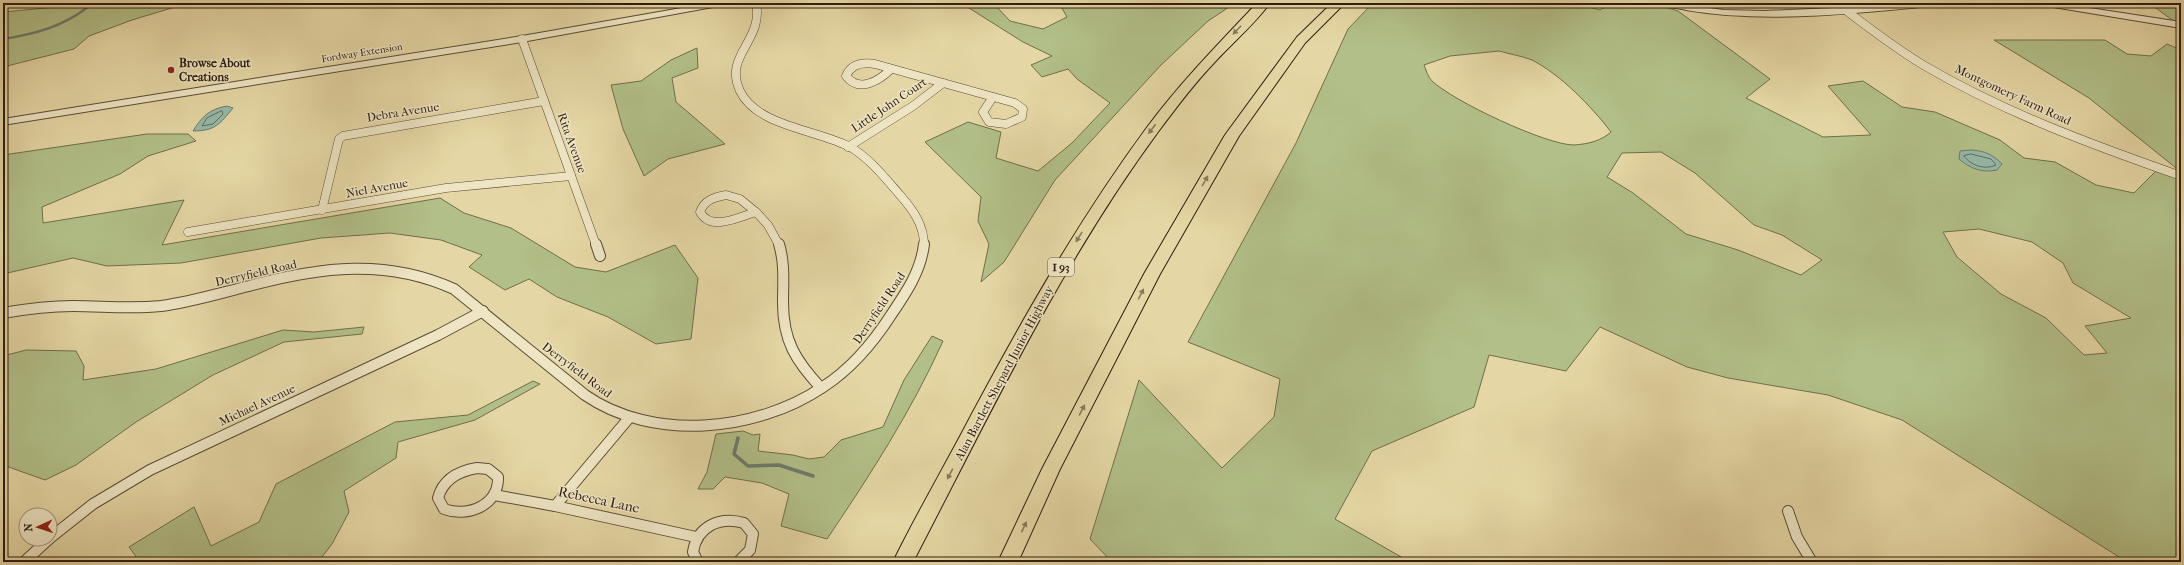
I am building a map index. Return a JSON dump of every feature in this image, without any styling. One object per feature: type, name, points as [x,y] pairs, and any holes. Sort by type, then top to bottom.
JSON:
[{"type":"highway","name":"Alan Bartlett Shepard Junior Highway","points":[[903,562],[1040,305],[1102,200],[1138,148],[1183,91],[1222,46],[1264,3]]},
{"type":"highway","points":[[1008,562],[1051,469],[1152,274],[1232,135],[1301,40],[1339,3]]},
{"type":"street","name":"Fordway Extension","points":[[3,122],[522,39],[724,3]]},
{"type":"street","name":"Derryfield Road","points":[[3,313],[59,307],[129,308],[162,306],[286,277],[334,270],[371,269],[401,271],[431,278],[454,289],[585,395],[604,407],[629,418],[686,425],[723,423],[778,409],[821,388],[850,366],[875,338],[908,289],[921,263],[924,252],[923,232],[913,211],[872,164],[848,147],[770,118],[746,101],[736,80],[736,65],[756,28],[759,18],[756,3]]},
{"type":"street","points":[[1667,3],[1720,13],[1848,12],[1941,3]]},
{"type":"street","points":[[2041,3],[2181,25]]},
{"type":"street","name":"Montgomery Farm Road","points":[[1848,12],[1872,31],[1919,62],[1982,96],[2059,130],[2181,176]]},
{"type":"street","name":"Rita Avenue","points":[[522,39],[600,256]]},
{"type":"street","points":[[891,69],[881,79],[870,83],[854,83],[846,76],[852,67],[863,64],[875,64],[993,97],[1018,105],[1024,112],[1022,117],[1009,124],[995,124],[988,121],[984,117],[983,112],[993,97]]},
{"type":"street","name":"Little John Court","points":[[848,147],[912,106],[943,83]]},
{"type":"street","name":"Debra Avenue","points":[[322,210],[339,139],[343,136],[544,100]]},
{"type":"street","name":"Niel Avenue","points":[[188,232],[472,184],[571,176]]},
{"type":"street","points":[[756,212],[719,223],[704,219],[700,212],[702,206],[708,200],[726,195],[739,197],[756,212],[774,233],[784,257],[785,324],[788,342],[796,360],[821,388]]},
{"type":"street","name":"Michael Avenue","points":[[58,531],[93,504],[150,470],[438,335],[483,311]]},
{"type":"street","points":[[555,506],[629,418]]},
{"type":"street","points":[[477,468],[488,469],[498,477],[499,485],[494,495],[481,506],[463,513],[452,512],[444,509],[438,498],[443,485],[452,477],[464,471],[477,468]]},
{"type":"street","name":"Rebecca Lane","points":[[494,495],[555,506],[696,537]]},
{"type":"street","points":[[1788,512],[1797,537],[1812,562]]},
{"type":"street","points":[[698,562],[693,552],[696,537],[704,528],[715,522],[734,519],[744,523],[751,530],[753,539],[750,550],[738,562]]},
{"type":"street","name":"Michael Avenue","points":[[24,562],[40,547]]},
{"type":"green space","points":[[99,3],[233,3],[175,7],[132,20],[89,36],[74,49],[3,67],[3,12]]},
{"type":"green space","points":[[961,3],[995,5],[1010,21],[1043,29],[1067,17],[1059,3],[1235,3],[1208,21],[1161,65],[1055,180],[1004,262],[981,282],[989,244],[978,221],[981,197],[925,142],[968,122],[1001,132],[996,158],[1038,171],[1072,143],[1110,103],[1077,79],[1068,69],[1042,77],[1031,65],[1052,56],[1023,42]]},
{"type":"green space","points":[[1373,3],[1575,3],[1600,10],[1612,3],[1653,3],[1678,11],[1770,79],[1746,98],[1823,137],[1871,135],[1828,86],[1863,81],[1902,107],[1935,112],[2000,140],[2024,158],[2055,162],[2096,185],[2134,193],[2157,170],[2181,179],[2181,562],[2127,562],[1902,420],[1828,395],[1728,378],[1687,367],[1600,327],[1566,371],[1489,355],[1474,407],[1372,451],[1335,519],[1410,562],[1112,562],[1090,539],[1139,380],[1222,468],[1274,417],[1280,379],[1188,342],[1296,143],[1348,29]],"holes":[[[1499,51],[1524,57],[1543,66],[1575,92],[1611,132],[1594,142],[1574,145],[1543,138],[1500,120],[1459,99],[1432,81],[1424,65],[1450,56]],[[1661,152],[1695,173],[1754,225],[1782,235],[1822,260],[1801,275],[1738,250],[1686,234],[1633,193],[1607,177],[1622,153]],[[1979,229],[2032,242],[2063,263],[2073,283],[2131,318],[2085,326],[2107,353],[2084,355],[2046,318],[2001,294],[1957,257],[1943,232]]]},
{"type":"green space","points":[[2149,3],[2169,3],[2181,9],[2181,23],[2175,22]]},
{"type":"green space","points":[[1994,40],[2105,40],[2127,54],[2151,56],[2167,44],[2181,50],[2181,172],[2089,98]]},
{"type":"green space","points":[[697,48],[698,68],[672,78],[676,102],[725,144],[668,159],[644,176],[623,129],[611,85],[641,81],[671,60]]},
{"type":"green space","points":[[147,134],[188,134],[196,141],[148,156],[120,174],[42,207],[43,223],[184,200],[162,245],[440,198],[464,213],[511,228],[575,267],[606,272],[675,245],[698,278],[691,339],[656,344],[608,317],[557,297],[529,279],[505,290],[469,267],[482,255],[441,240],[390,233],[321,238],[181,263],[107,266],[73,258],[3,274],[3,155]]},
{"type":"green space","points":[[364,327],[362,334],[284,342],[213,375],[136,422],[76,465],[45,480],[3,465],[3,356],[26,350],[76,351],[84,366],[83,380],[156,369],[283,330],[314,332]]},
{"type":"green space","points":[[932,336],[943,341],[931,367],[889,443],[827,539],[781,526],[789,494],[762,483],[725,477],[713,489],[698,489],[707,472],[716,434],[743,431],[753,435],[760,434],[758,451],[793,455],[809,459],[824,457],[841,440],[883,427],[904,380]]},
{"type":"green space","points":[[533,381],[540,384],[475,420],[398,442],[396,458],[344,491],[349,512],[332,544],[318,562],[140,562],[129,547],[194,507],[211,546],[259,522],[276,484],[395,422],[468,415]]},
{"type":"water","points":[[227,106],[233,108],[216,126],[207,130],[193,131],[203,117],[211,111]]},
{"type":"water","points":[[1971,150],[1988,154],[2002,164],[1997,170],[1992,171],[1972,168],[1959,159],[1960,151]]},
{"type":"waterway","points":[[3,39],[48,29],[68,20],[88,7]]},
{"type":"waterway","points":[[738,438],[734,454],[748,466],[779,465],[813,476]]},
{"type":"place","name":"Browse About Creations","points":[[171,70]]}]
